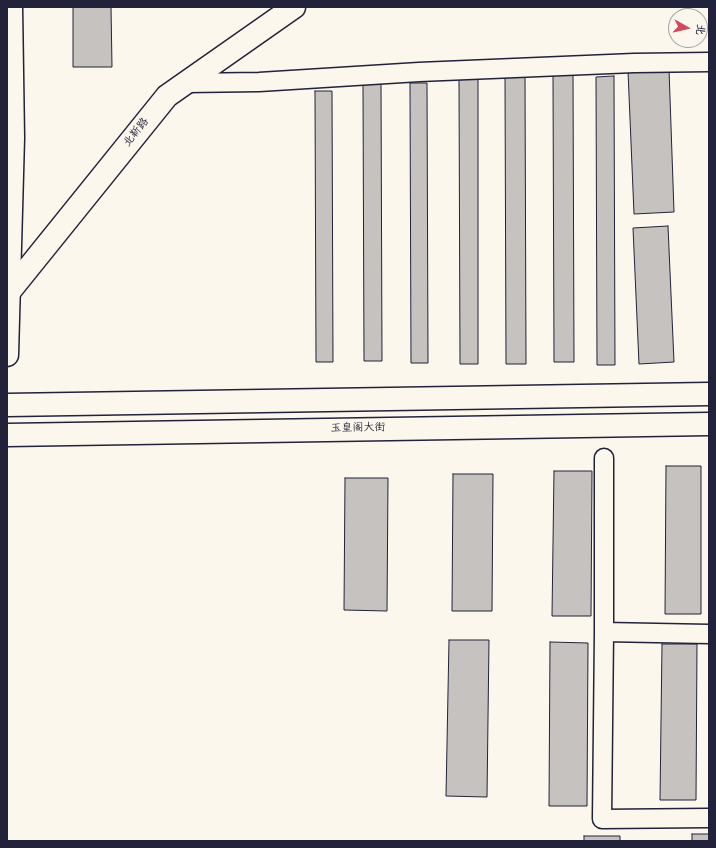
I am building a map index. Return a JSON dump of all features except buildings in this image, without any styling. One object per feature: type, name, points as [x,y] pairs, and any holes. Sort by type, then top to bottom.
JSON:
[{"type":"street","points":[[7,355],[13,138],[11,7]]},
{"type":"street","name":"北靳路","points":[[8,292],[167,96],[294,7]]},
{"type":"street","points":[[186,83],[259,82],[419,72],[626,63],[709,62]]},
{"type":"street","points":[[7,405],[709,394]]},
{"type":"street","name":"玉皇阁大街","points":[[7,435],[709,424]]},
{"type":"street","points":[[604,458],[602,819],[709,818]]},
{"type":"street","points":[[604,632],[709,634]]}]
